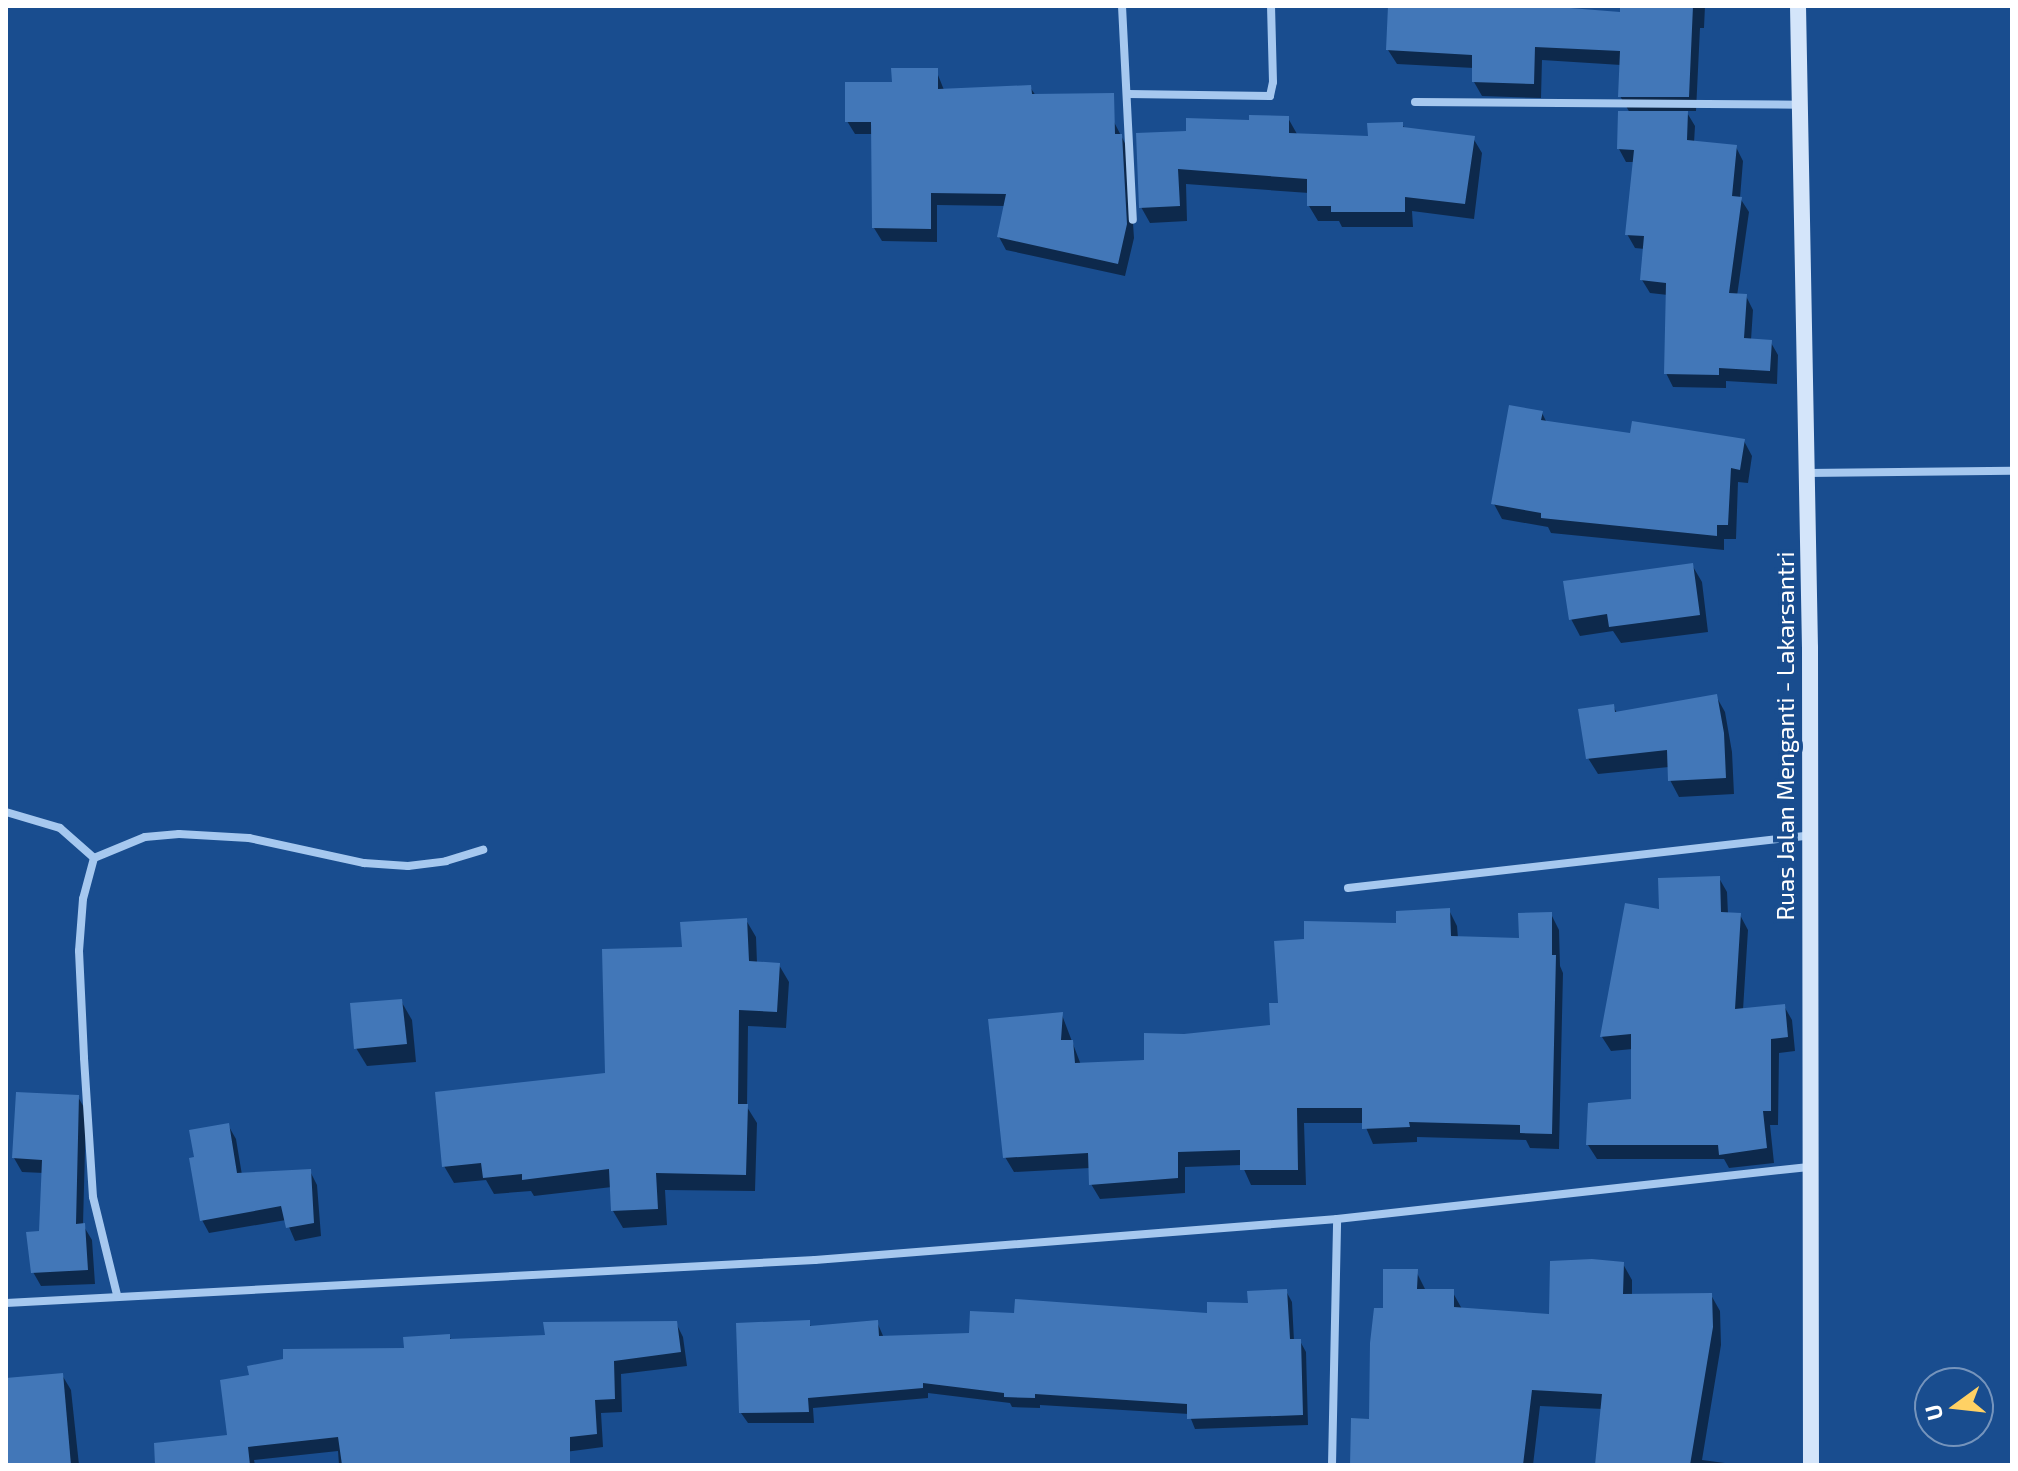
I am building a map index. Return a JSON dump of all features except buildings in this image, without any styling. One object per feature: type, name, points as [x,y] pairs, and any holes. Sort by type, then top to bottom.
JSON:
[{"type":"main road","name":"Ruas Jalan Menganti - Lakarsantri","points":[[1798,6],[1811,835],[1811,1465]]},
{"type":"street","points":[[1122,6],[1133,220]]},
{"type":"street","points":[[1128,94],[1270,96],[1273,82],[1271,6]]},
{"type":"street","points":[[1415,102],[1800,105]]},
{"type":"street","points":[[1807,473],[2012,471]]},
{"type":"street","points":[[6,812],[60,828],[94,858]]},
{"type":"street","points":[[94,858],[145,837],[179,834],[249,838],[364,863],[408,866],[446,861],[483,850]]},
{"type":"street","points":[[1348,888],[1811,835]]},
{"type":"street","points":[[94,858],[83,899],[79,951],[84,1058],[93,1197],[117,1295]]},
{"type":"street","points":[[6,1303],[815,1260],[1337,1219],[1811,1167]]},
{"type":"street","points":[[1332,1465],[1337,1219]]}]
